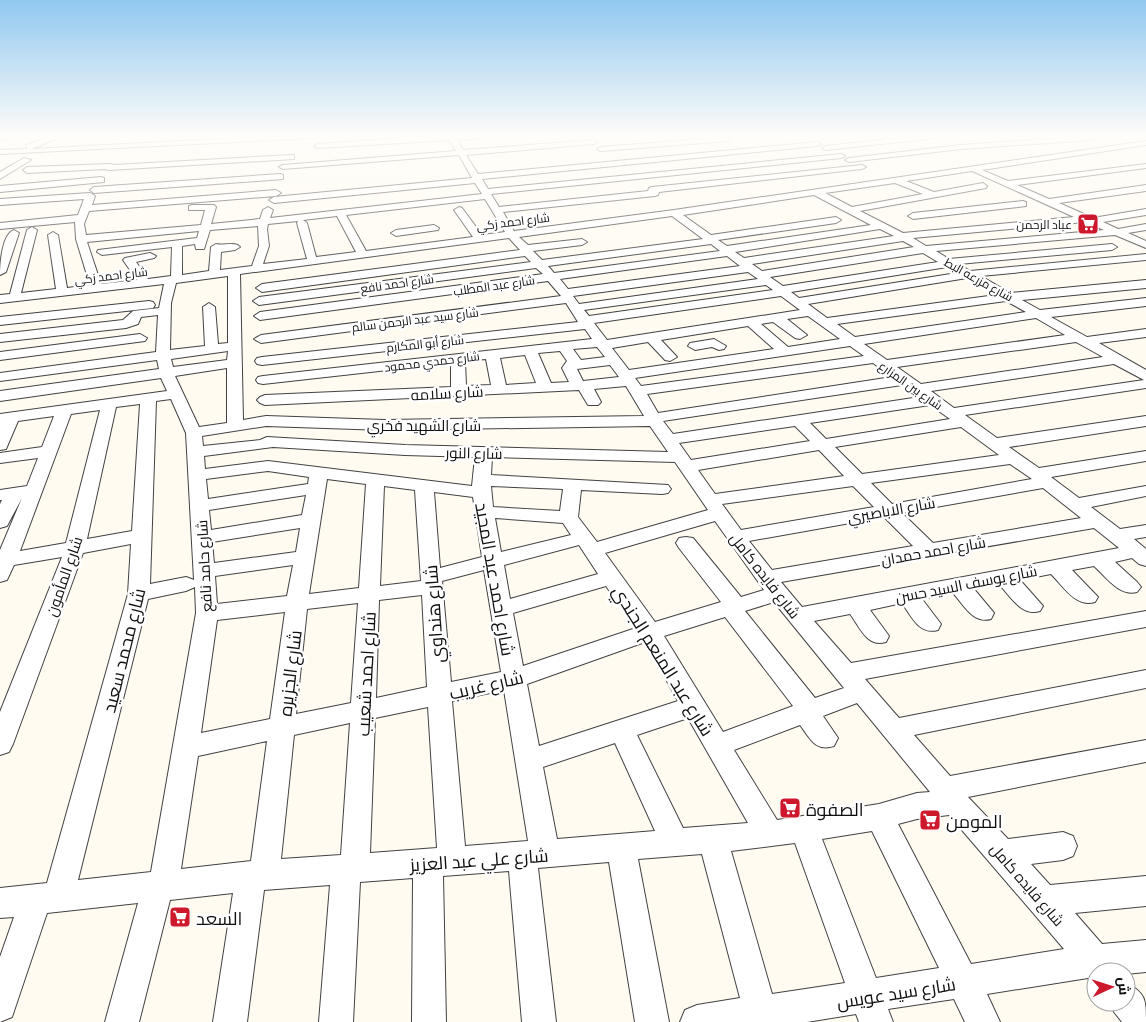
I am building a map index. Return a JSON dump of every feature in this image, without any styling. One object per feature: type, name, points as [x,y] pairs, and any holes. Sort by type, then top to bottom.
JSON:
[{"type":"street","points":[[16,186],[18,183]]},
{"type":"street","points":[[0,189],[60,183]]},
{"type":"street","points":[[0,202],[57,198],[80,183]]},
{"type":"street","points":[[95,284],[81,239],[85,212],[101,183]]},
{"type":"street","points":[[0,235],[32,230],[85,212],[131,184],[149,183]]},
{"type":"street","points":[[149,197],[159,183]]},
{"type":"street","points":[[169,183],[207,183]]},
{"type":"street","points":[[213,192],[217,183]]},
{"type":"street","points":[[8,216],[85,212],[180,200],[236,183]]},
{"type":"street","points":[[244,190],[246,183]]},
{"type":"street","points":[[238,204],[266,183]]},
{"type":"street","points":[[268,466],[260,314],[264,246],[260,230],[264,211],[278,183]]},
{"type":"street","points":[[296,183],[303,195],[384,183]]},
{"type":"street","points":[[264,211],[404,183]]},
{"type":"street","points":[[350,188],[426,183]]},
{"type":"street","points":[[343,218],[435,183]]},
{"type":"street","name":"شارع فايده كامل","points":[[481,183],[618,366],[736,537],[772,585],[950,796],[1003,854],[1096,962]]},
{"type":"street","points":[[491,183],[527,207],[545,225]]},
{"type":"street","points":[[531,183],[572,192],[659,196],[756,183]]},
{"type":"street","points":[[556,183],[576,183]]},
{"type":"street","name":"شارع بين المزارع","points":[[643,183],[781,291],[1077,504],[1141,555]]},
{"type":"street","name":"شارع احمد زكي","points":[[0,299],[234,272],[311,257],[361,252],[549,276],[659,196],[781,191],[815,183]]},
{"type":"street","points":[[821,183],[828,186]]},
{"type":"street","name":"شارع احمد زكي","points":[[549,276],[545,225],[634,213],[659,196],[828,186],[849,183]]},
{"type":"street","points":[[905,183],[933,195]]},
{"type":"street","points":[[827,209],[886,204],[914,198],[987,188],[975,183]]},
{"type":"street","points":[[1004,183],[1071,212],[1089,216],[1117,232],[1146,245]]},
{"type":"street","points":[[1082,184],[1091,183]]},
{"type":"street","points":[[121,199],[131,184]]},
{"type":"street","points":[[180,200],[188,184]]},
{"type":"street","points":[[564,184],[599,218]]},
{"type":"street","points":[[527,207],[758,186]]},
{"type":"street","name":"شارع مزرعه البط","points":[[800,187],[847,208],[926,249],[1146,376]]},
{"type":"street","points":[[1047,202],[1146,188]]},
{"type":"street","points":[[48,191],[71,190]]},
{"type":"street","points":[[1026,192],[1045,190]]},
{"type":"street","points":[[947,193],[984,208]]},
{"type":"street","points":[[913,216],[984,208],[1027,206],[1007,197]]},
{"type":"street","points":[[57,198],[85,212]]},
{"type":"street","points":[[914,198],[984,228]]},
{"type":"street","points":[[621,203],[634,213]]},
{"type":"street","points":[[550,204],[568,222]]},
{"type":"street","points":[[886,204],[947,232]]},
{"type":"street","points":[[8,216],[41,207],[85,212]]},
{"type":"street","points":[[32,215],[41,207]]},
{"type":"street","points":[[81,239],[205,228],[236,222],[260,230],[343,218],[463,210],[478,235]]},
{"type":"street","points":[[8,216],[85,212],[212,212]]},
{"type":"street","points":[[185,218],[212,212]]},
{"type":"street","points":[[200,244],[212,212]]},
{"type":"street","points":[[549,276],[727,250],[903,237],[1061,221],[1089,216],[1146,212]]},
{"type":"street","points":[[792,214],[809,224]]},
{"type":"street","points":[[1046,214],[1061,221]]},
{"type":"street","points":[[727,250],[809,224],[862,216]]},
{"type":"street","points":[[343,218],[361,252]]},
{"type":"street","points":[[302,223],[311,257]]},
{"type":"street","points":[[400,245],[395,229],[432,225],[440,240]]},
{"type":"street","points":[[260,314],[549,276],[882,226]]},
{"type":"street","points":[[727,250],[926,249],[1117,232],[1146,227]]},
{"type":"street","points":[[15,293],[32,230]]},
{"type":"street","points":[[0,272],[14,233]]},
{"type":"street","points":[[41,333],[62,291],[53,235]]},
{"type":"street","name":"شارع احمد زكي","points":[[0,294],[62,291],[95,284],[120,284],[142,279],[173,278],[214,270],[262,266],[478,235],[549,276]]},
{"type":"street","points":[[102,252],[177,243],[236,242],[216,248],[214,270]]},
{"type":"street","points":[[549,276],[582,242]]},
{"type":"street","points":[[173,278],[177,243]]},
{"type":"street","points":[[549,276],[781,291],[949,262],[1146,245]]},
{"type":"street","name":"شارع احمد نافع","points":[[260,314],[549,276],[727,250]]},
{"type":"street","name":"شارع عبد المطلب","points":[[260,314],[618,267],[696,260],[727,250]]},
{"type":"street","points":[[142,279],[129,260],[157,256]]},
{"type":"street","points":[[618,366],[652,338],[775,317],[802,306],[970,274],[1146,257]]},
{"type":"street","points":[[659,262],[671,272]]},
{"type":"street","points":[[618,267],[629,278]]},
{"type":"street","points":[[1048,279],[1146,269]]},
{"type":"street","points":[[591,271],[601,282]]},
{"type":"street","points":[[234,272],[234,426]]},
{"type":"street","name":"شارع سيد عبد الرحمن سالم","points":[[260,314],[549,276]]},
{"type":"street","name":"شارع أبو المكارم","points":[[165,364],[234,366],[348,351],[541,330],[549,276]]},
{"type":"street","name":"شارع حامد نافع","points":[[122,1022],[161,886],[186,747],[207,613],[195,443],[165,364],[165,307],[173,278]]},
{"type":"street","points":[[629,330],[880,296],[891,302],[1008,283]]},
{"type":"street","points":[[824,322],[1010,297],[1146,284]]},
{"type":"street","points":[[570,366],[618,366],[786,352],[1040,314],[1146,302]]},
{"type":"street","points":[[0,321],[165,307]]},
{"type":"street","points":[[0,338],[126,324],[133,321],[136,315],[165,307]]},
{"type":"street","points":[[210,307],[212,349]]},
{"type":"street","points":[[531,312],[541,330]]},
{"type":"street","points":[[498,316],[506,334]]},
{"type":"street","points":[[775,317],[800,335]]},
{"type":"street","points":[[750,321],[786,352]]},
{"type":"street","points":[[460,322],[466,338]]},
{"type":"street","points":[[211,328],[234,325]]},
{"type":"street","points":[[422,326],[428,343]]},
{"type":"street","points":[[716,327],[735,344]]},
{"type":"street","points":[[382,333],[386,347]]},
{"type":"street","points":[[682,333],[696,347],[714,343],[719,346]]},
{"type":"street","points":[[618,366],[686,389],[878,362],[1146,333]]},
{"type":"street","points":[[0,346],[95,334]]},
{"type":"street","points":[[345,337],[348,351]]},
{"type":"street","points":[[140,338],[120,339],[7,359],[3,377],[116,362],[165,364]]},
{"type":"street","points":[[652,338],[670,357]]},
{"type":"street","points":[[116,362],[120,339]]},
{"type":"street","points":[[304,341],[306,356]]},
{"type":"street","points":[[0,396],[165,364],[212,349],[234,346]]},
{"type":"street","points":[[564,346],[574,362],[570,366]]},
{"type":"street","name":"شارع حمدي محمود","points":[[263,380],[564,346],[618,366]]},
{"type":"street","points":[[530,350],[556,404]]},
{"type":"street","points":[[492,354],[499,389]]},
{"type":"street","points":[[56,370],[62,356]]},
{"type":"street","points":[[458,358],[466,391],[473,408]]},
{"type":"street","name":"شارع الشهيد فخري","points":[[195,443],[234,426],[266,421],[385,425],[654,419],[910,384],[1121,361],[1146,360]]},
{"type":"street","points":[[416,394],[417,363]]},
{"type":"street","points":[[570,366],[593,402]]},
{"type":"street","name":"شارع سلامه","points":[[264,400],[366,397],[383,403],[416,394],[434,400],[466,391],[581,385],[618,366]]},
{"type":"street","points":[[366,397],[368,380]]},
{"type":"street","name":"شارع النور","points":[[195,443],[267,443],[685,462],[822,444],[956,417],[1146,384]]},
{"type":"street","points":[[515,388],[517,405]]},
{"type":"street","points":[[0,445],[6,418],[176,394]]},
{"type":"street","name":"شارع محمد سعيد","points":[[48,898],[140,594],[148,398]]},
{"type":"street","points":[[668,440],[932,400]]},
{"type":"street","name":"شارع المأمون","points":[[0,744],[75,548],[109,404]]},
{"type":"street","points":[[2,565],[34,491],[64,410]]},
{"type":"street","points":[[798,420],[928,550]]},
{"type":"street","points":[[994,444],[1146,421]]},
{"type":"street","points":[[0,458],[49,451]]},
{"type":"street","name":"شارع احمد عبد المجيد","points":[[484,452],[483,495],[528,761],[538,1022]]},
{"type":"street","name":"شارع الاباصيري","points":[[736,537],[888,510],[1146,456]]},
{"type":"street","points":[[207,613],[369,594],[431,582],[493,561],[588,544],[715,506],[860,481],[1014,458]]},
{"type":"street","points":[[197,475],[268,466],[318,480]]},
{"type":"street","points":[[199,506],[318,480],[374,473],[424,486],[483,495],[569,517],[572,485]]},
{"type":"street","name":"شارع احمد شعيب","points":[[336,1022],[351,868],[363,711],[374,473]]},
{"type":"street","name":"شارع الجزيره","points":[[257,876],[282,728],[297,602],[318,480]]},
{"type":"street","points":[[483,495],[572,485],[662,489]]},
{"type":"street","name":"شارع هنداوي","points":[[424,486],[439,695],[440,862],[429,1022]]},
{"type":"street","points":[[0,522],[7,494],[34,491]]},
{"type":"street","points":[[1077,504],[1146,491]]},
{"type":"street","name":"شارع عبد المنعم الجندي","points":[[569,517],[650,632],[770,834]]},
{"type":"street","points":[[201,538],[311,520]]},
{"type":"street","name":"شارع احمد حمدان","points":[[772,585],[928,550],[1099,522]]},
{"type":"street","points":[[1118,536],[1146,531]]},
{"type":"street","points":[[2,565],[75,548],[142,536]]},
{"type":"street","points":[[686,543],[825,738]]},
{"type":"street","name":"شارع يوسف السيد حسن","points":[[797,616],[1098,558],[1141,555]]},
{"type":"street","points":[[204,571],[305,557]]},
{"type":"street","points":[[1098,558],[1130,587]]},
{"type":"street","points":[[1055,566],[1087,597]]},
{"type":"street","points":[[1004,576],[1032,606]]},
{"type":"street","points":[[502,610],[611,577]]},
{"type":"street","points":[[140,594],[186,584]]},
{"type":"street","name":"شارع غريب","points":[[186,747],[514,679],[650,632],[733,607],[772,585]]},
{"type":"street","points":[[958,585],[983,613]]},
{"type":"street","points":[[907,594],[930,624]]},
{"type":"street","points":[[855,605],[878,636]]},
{"type":"street","points":[[717,745],[808,712],[854,682],[1146,619]]},
{"type":"street","points":[[894,729],[1146,679]]},
{"type":"street","points":[[528,761],[694,706]]},
{"type":"street","points":[[622,730],[675,842]]},
{"type":"street","name":"شارع علي عبد العزيز","points":[[0,903],[257,876],[533,855],[804,830],[879,817],[950,796],[1146,751]]},
{"type":"street","points":[[879,817],[983,1022]]},
{"type":"street","points":[[804,830],[871,1009]]},
{"type":"street","points":[[713,839],[762,1017]]},
{"type":"street","points":[[1003,854],[1063,846]]},
{"type":"street","points":[[621,847],[652,1022]]},
{"type":"street","points":[[230,1022],[257,876]]},
{"type":"street","points":[[1044,901],[1146,891]]},
{"type":"street","points":[[0,1005],[48,898]]},
{"type":"street","name":"شارع سيد عويس","points":[[1121,962],[1146,956]]},
{"type":"street","name":"شارع سيد عويس","points":[[697,1022],[871,1009],[962,982],[1086,969]]},
{"type":"street","points":[[1136,1012],[1144,1022]]},
{"type":"place","name":"عباد الرحمن","points":[[1088,224]]},
{"type":"place","name":"الصفوة","points":[[790,808]]},
{"type":"place","name":"المومن","points":[[930,820]]},
{"type":"place","name":"السعد","points":[[180,917]]}]
